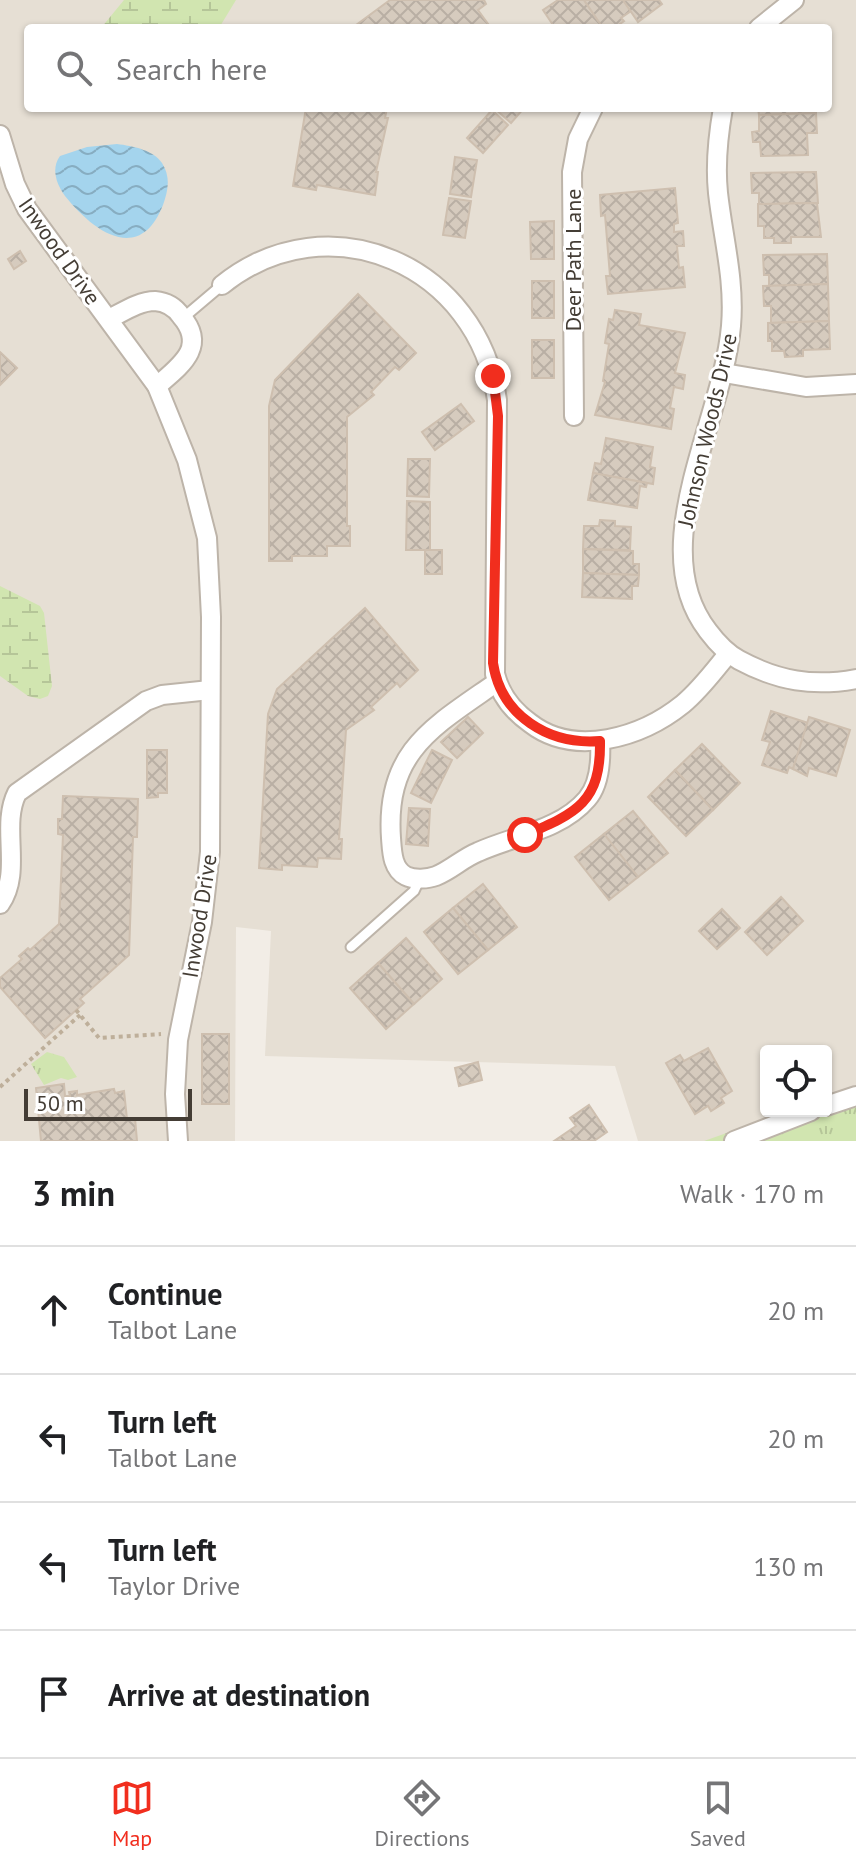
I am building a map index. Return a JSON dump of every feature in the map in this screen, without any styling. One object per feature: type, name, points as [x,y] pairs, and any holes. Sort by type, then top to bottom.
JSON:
[{"type":"street","points":[[763,24],[787,2]]},
{"type":"street","name":"Deer Path Lane","points":[[574,416],[572,172],[578,139],[591,112]]},
{"type":"street","name":"Johnson Woods Drive","points":[[722,112],[716,161],[732,304],[724,373],[687,505],[681,554],[683,574],[693,608],[728,654],[762,672],[787,680],[824,684],[856,679]]},
{"type":"street","name":"Inwood Drive","points":[[0,135],[15,184],[27,209],[157,386],[187,460],[207,538],[211,581],[213,741],[209,872],[180,1033],[175,1094],[178,1141]]},
{"type":"street","points":[[222,285],[248,268],[287,253],[318,248],[349,248],[391,259],[425,277],[450,298],[471,323],[489,360],[497,400],[493,663],[497,682],[513,708],[535,727],[563,739],[600,741],[645,727],[684,704],[728,654]]},
{"type":"street","name":"Inwood Drive","points":[[109,319],[137,305],[157,301],[173,307],[183,318]]},
{"type":"street","points":[[157,386],[189,354],[192,336],[183,318]]},
{"type":"street","points":[[724,373],[806,387],[856,384]]},
{"type":"street","points":[[497,682],[428,733],[408,756],[398,774],[390,825],[392,855],[397,868],[406,876],[435,877],[476,853],[551,824],[583,804],[592,792],[598,774],[600,741]]},
{"type":"street","points":[[0,904],[10,876],[11,813],[17,793],[146,701],[162,695],[210,690]]},
{"type":"street","points":[[832,1104],[856,1096]]},
{"type":"street","points":[[734,1141],[796,1117]]},
{"type":"lane","points":[[183,318],[222,285]]},
{"type":"lane","points":[[351,947],[414,891],[420,878]]},
{"type":"path","points":[[0,1087],[78,1012],[99,1038],[180,1033]]},
{"type":"shaded area","points":[[0,0],[856,0],[856,1088],[832,1097],[832,1045],[760,1045],[760,1117],[776,1117],[710,1141],[638,1141],[615,1066],[265,1056],[271,931],[236,927],[235,1141],[0,1141]]},
{"type":"green space","points":[[124,0],[236,0],[221,24],[104,24]]},
{"type":"green space","points":[[0,586],[40,606],[44,613],[52,686],[48,696],[40,699],[28,696],[0,676]]},
{"type":"green space","points":[[47,1052],[64,1057],[77,1077],[68,1080],[61,1078],[44,1085],[31,1064]]},
{"type":"green space","points":[[856,1087],[856,1141],[704,1141],[772,1117],[832,1117],[832,1106]]},
{"type":"water","points":[[117,144],[136,147],[153,155],[162,163],[168,179],[165,200],[153,224],[141,234],[129,238],[115,236],[88,220],[65,196],[56,176],[60,156],[87,147]]},
{"type":"building","points":[[390,0],[484,0],[486,4],[478,10],[488,24],[357,24]]},
{"type":"building","points":[[558,0],[584,0],[600,24],[552,24],[543,10]]},
{"type":"building","points":[[584,0],[623,0],[631,11],[621,18],[624,21],[620,24],[600,24]]},
{"type":"building","points":[[623,0],[659,0],[662,4],[638,22]]},
{"type":"building","points":[[305,112],[386,112],[385,118],[388,118],[376,172],[375,195],[317,185],[316,190],[293,186]]},
{"type":"building","points":[[490,112],[508,125],[483,153],[467,138]]},
{"type":"building","points":[[499,112],[521,112],[511,123]]},
{"type":"building","points":[[759,112],[816,112],[816,113],[759,115]]},
{"type":"building","points":[[816,113],[817,133],[807,133],[808,155],[761,156],[760,142],[753,142],[752,132],[759,131],[759,115]]},
{"type":"building","points":[[455,157],[477,160],[471,197],[450,194]]},
{"type":"building","points":[[816,172],[818,203],[759,204],[759,193],[752,193],[751,173]]},
{"type":"building","points":[[675,188],[678,223],[674,224],[674,232],[683,231],[684,246],[677,246],[685,287],[608,294],[606,276],[610,276],[605,215],[601,216],[600,195]]},
{"type":"building","points":[[449,198],[471,201],[465,238],[443,235]]},
{"type":"building","points":[[817,203],[821,237],[791,237],[791,243],[774,243],[774,238],[764,238],[764,226],[758,226],[758,204]]},
{"type":"building","points":[[554,221],[554,259],[531,259],[530,222]]},
{"type":"building","points":[[20,251],[26,261],[14,269],[8,259]]},
{"type":"building","points":[[827,254],[828,284],[769,286],[769,275],[764,275],[763,255]]},
{"type":"building","points":[[532,281],[554,281],[554,318],[532,318]]},
{"type":"building","points":[[828,284],[829,321],[771,323],[771,306],[764,306],[763,286]]},
{"type":"building","points":[[358,294],[416,353],[399,370],[395,367],[371,392],[374,395],[347,417],[347,526],[350,526],[350,546],[327,546],[327,556],[292,556],[292,561],[269,561],[269,406],[275,380]]},
{"type":"building","points":[[615,310],[641,314],[639,325],[685,333],[675,373],[685,375],[683,389],[674,387],[670,408],[674,409],[671,429],[595,415],[605,382],[609,344],[605,343],[609,319],[613,320]]},
{"type":"building","points":[[829,321],[830,349],[803,350],[803,356],[785,357],[784,351],[772,351],[772,341],[768,341],[768,323]]},
{"type":"building","points":[[532,340],[554,340],[554,378],[532,378]]},
{"type":"building","points":[[0,352],[17,368],[0,385]]},
{"type":"building","points":[[461,404],[474,421],[435,450],[422,432]]},
{"type":"building","points":[[606,438],[653,447],[650,467],[655,468],[653,484],[593,473],[595,463],[601,464]]},
{"type":"building","points":[[408,459],[430,459],[429,497],[407,496]]},
{"type":"building","points":[[593,473],[647,483],[646,487],[640,486],[637,508],[588,500]]},
{"type":"building","points":[[407,501],[430,502],[430,550],[406,550]]},
{"type":"building","points":[[600,520],[615,521],[615,526],[631,527],[630,550],[583,549],[584,526],[599,526]]},
{"type":"building","points":[[583,549],[633,551],[633,564],[639,564],[639,575],[583,573]]},
{"type":"building","points":[[425,550],[442,550],[442,574],[425,574]]},
{"type":"building","points":[[583,573],[639,575],[638,586],[632,586],[632,599],[582,597]]},
{"type":"building","points":[[365,608],[418,670],[400,687],[397,683],[371,707],[374,710],[346,730],[339,839],[342,839],[341,859],[318,858],[317,867],[282,865],[282,870],[259,868],[268,714],[277,689]]},
{"type":"building","points":[[771,711],[808,723],[793,769],[789,767],[787,773],[762,765],[770,742],[762,740]]},
{"type":"building","points":[[468,717],[483,733],[457,758],[441,742]]},
{"type":"building","points":[[809,717],[850,730],[836,776],[809,768],[807,776],[793,769]]},
{"type":"building","points":[[702,744],[740,783],[713,810],[675,770]]},
{"type":"building","points":[[147,750],[167,750],[167,793],[158,793],[158,797],[147,798]]},
{"type":"building","points":[[432,750],[452,760],[431,803],[411,793]]},
{"type":"building","points":[[675,770],[713,810],[686,836],[648,797]]},
{"type":"building","points":[[63,796],[138,799],[137,837],[133,837],[129,955],[80,999],[84,1003],[45,1038],[0,987],[0,978],[22,959],[19,956],[59,924],[63,835],[58,834],[58,819],[62,819]]},
{"type":"building","points":[[409,808],[430,809],[428,846],[406,844]]},
{"type":"building","points":[[633,811],[668,853],[638,877],[604,834]]},
{"type":"building","points":[[604,834],[638,877],[609,900],[575,857]]},
{"type":"building","points":[[483,884],[517,927],[488,950],[453,908]]},
{"type":"building","points":[[781,897],[803,921],[767,955],[745,932]]},
{"type":"building","points":[[453,908],[488,950],[458,974],[424,932]]},
{"type":"building","points":[[722,909],[740,928],[717,949],[699,931]]},
{"type":"building","points":[[406,938],[442,979],[414,1004],[378,963]]},
{"type":"building","points":[[378,963],[414,1004],[386,1029],[350,988]]},
{"type":"building","points":[[202,1034],[229,1034],[229,1104],[202,1104]]},
{"type":"building","points":[[708,1048],[732,1091],[721,1098],[724,1103],[711,1111],[708,1106],[695,1114],[666,1063],[680,1055],[684,1061]]},
{"type":"building","points":[[478,1062],[482,1080],[459,1086],[455,1068]]},
{"type":"building","points":[[64,1084],[65,1096],[77,1091],[77,1095],[114,1089],[115,1093],[124,1091],[127,1119],[135,1118],[137,1141],[41,1141],[36,1088]]},
{"type":"building","points":[[589,1105],[607,1132],[594,1141],[554,1141],[576,1126],[570,1118]]},
{"type":"route","points":[[493,376],[498,416],[493,663],[497,682],[506,700],[535,727],[563,739],[600,741],[601,754],[593,789],[583,804],[551,824],[525,835]]}]
